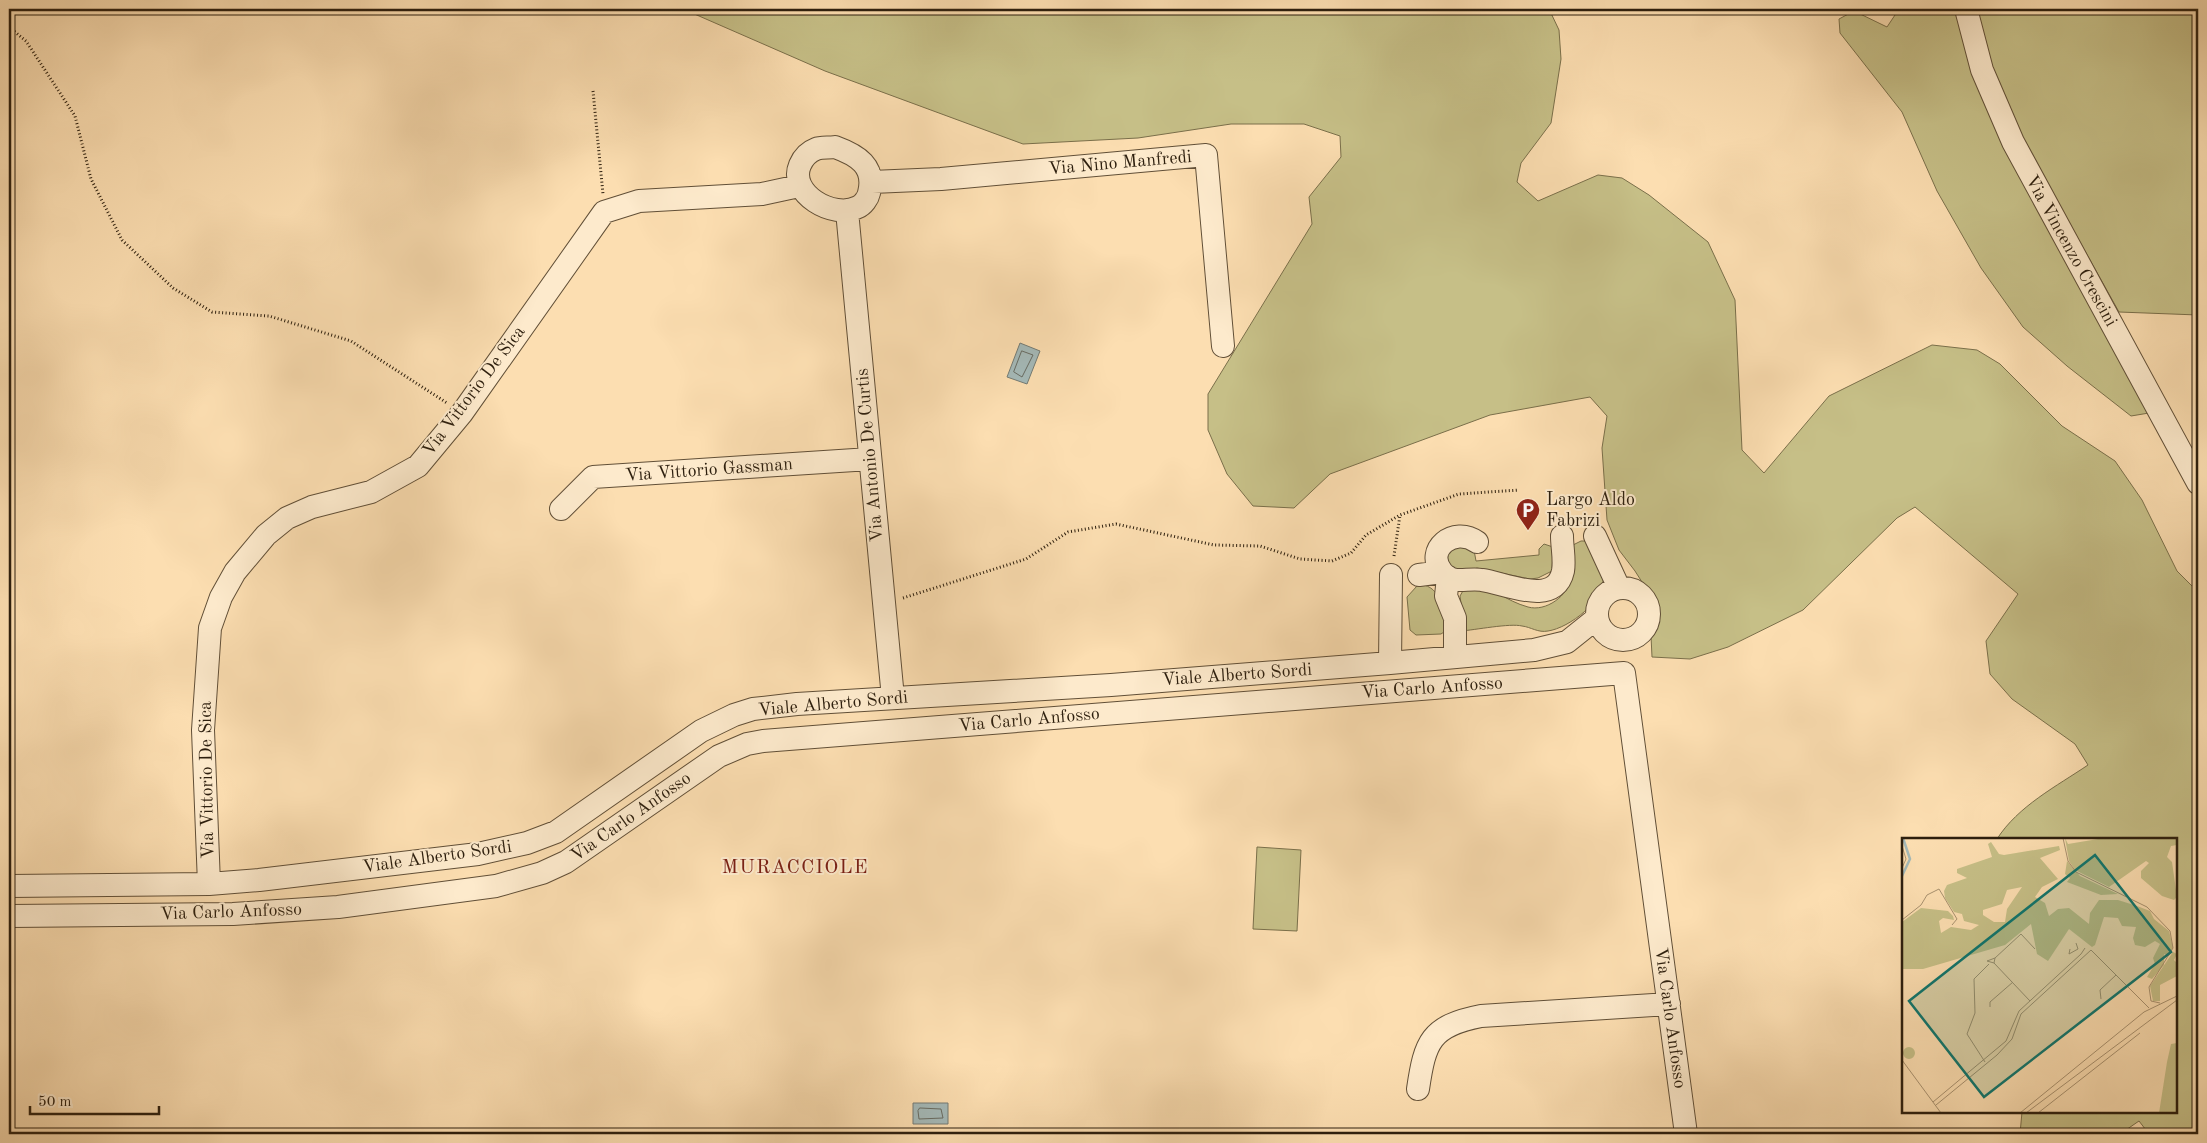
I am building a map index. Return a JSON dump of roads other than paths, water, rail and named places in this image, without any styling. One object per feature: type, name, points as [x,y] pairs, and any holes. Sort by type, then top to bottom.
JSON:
[{"type":"street","name":"Via Vincenzo Crescini","points":[[1966,9],[1982,70],[2013,142],[2198,483]]},
{"type":"street","points":[[835,147],[852,154],[865,164],[872,182],[868,197],[859,207],[847,211],[831,209],[812,199],[799,186],[797,173],[803,157],[816,149],[835,147]]},
{"type":"street","name":"Via Nino Manfredi","points":[[872,182],[941,179],[1206,155],[1223,346]]},
{"type":"street","name":"Via Vittorio De Sica","points":[[209,884],[203,730],[210,628],[222,597],[235,572],[266,536],[287,518],[312,507],[371,492],[418,466],[462,413],[604,212],[639,201],[762,194],[799,186]]},
{"type":"street","name":"Via Antonio De Curtis","points":[[847,211],[892,698]]},
{"type":"street","name":"Via Vittorio Gassman","points":[[562,509],[593,477],[870,459]]},
{"type":"street","points":[[1455,657],[1455,618],[1446,596],[1445,575],[1438,558],[1443,543],[1456,536],[1471,538],[1477,542]]},
{"type":"street","points":[[1419,575],[1445,575],[1462,581],[1480,579],[1533,592],[1543,592],[1558,582],[1562,573],[1562,536]]},
{"type":"street","points":[[1595,536],[1619,588]]},
{"type":"street","points":[[1390,663],[1391,575]]},
{"type":"street","points":[[1619,588],[1634,591],[1642,596],[1648,608],[1648,621],[1644,629],[1638,636],[1624,641],[1615,640],[1607,635],[1599,627],[1596,618],[1597,608],[1601,600],[1610,591],[1619,588]]},
{"type":"street","name":"Viale Alberto Sordi","points":[[9,886],[209,884],[259,880],[478,854],[527,843],[567,825],[701,731],[734,715],[753,709],[892,698],[1111,685],[1534,650],[1567,642],[1596,618]]},
{"type":"street","points":[[1624,641],[1624,673]]},
{"type":"street","name":"Via Carlo Anfosso","points":[[9,916],[286,912],[496,886],[542,873],[566,862],[719,756],[747,744],[1624,673],[1686,1134]]},
{"type":"street","points":[[1111,685],[1114,713]]},
{"type":"street","points":[[1418,1089],[1423,1059],[1434,1037],[1443,1028],[1460,1020],[1480,1016],[1669,1004]]},
{"type":"water","points":[[1020,343],[1040,351],[1027,384],[1007,377]]},
{"type":"water","points":[[913,1103],[948,1103],[948,1124],[913,1124]]},
{"type":"place","name":"Largo Aldo Fabrizi","points":[[1528,531]]},
{"type":"district","name":"MURACCIOLE","points":[[795,868]]}]
